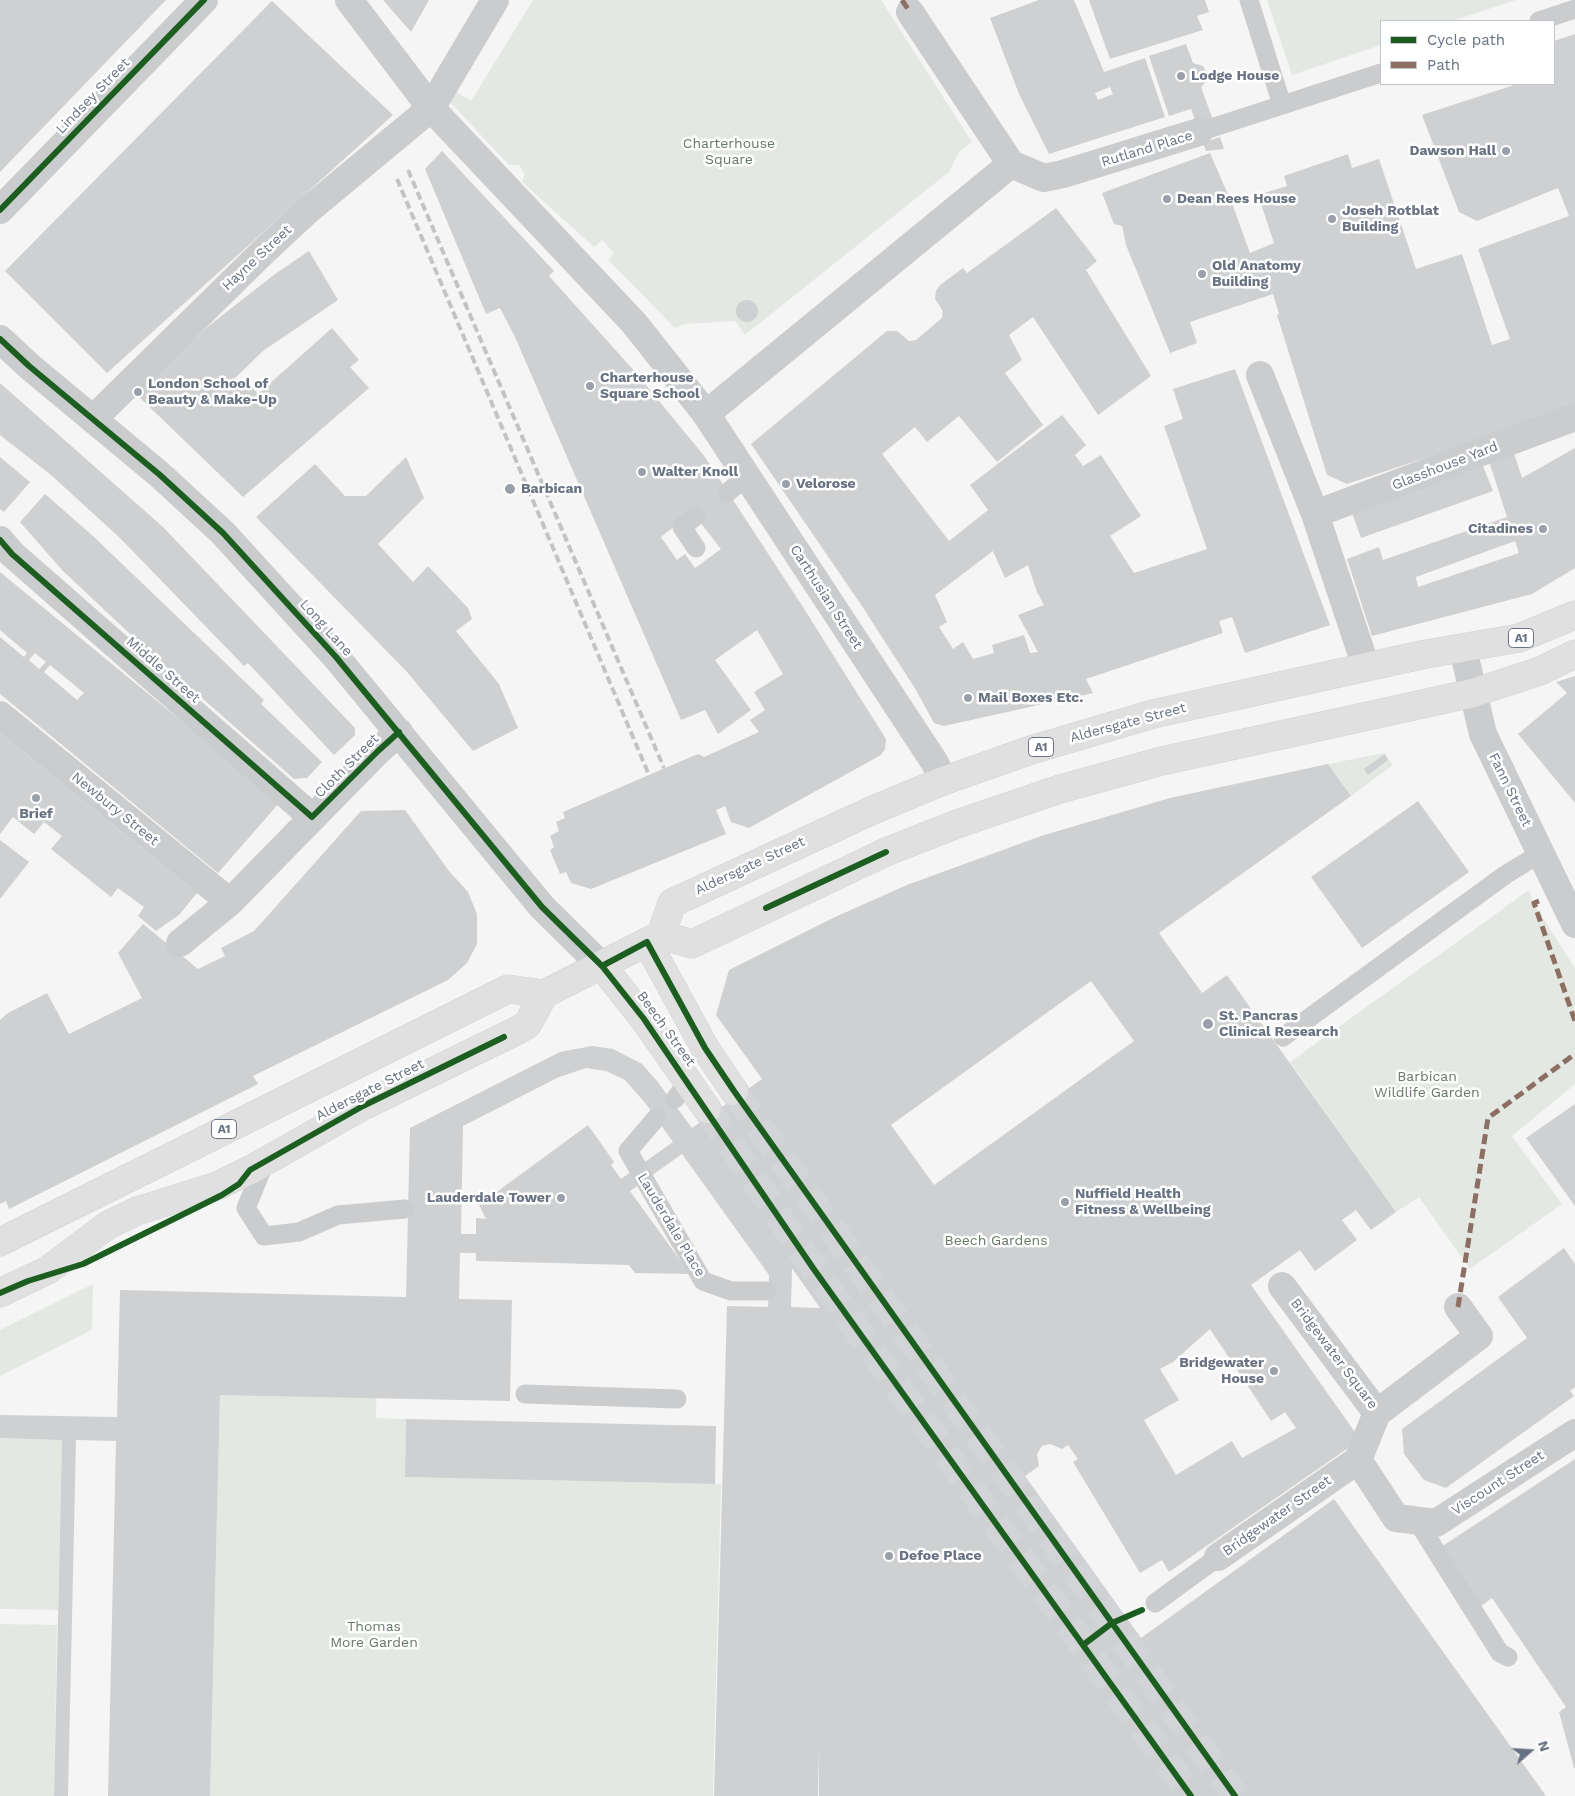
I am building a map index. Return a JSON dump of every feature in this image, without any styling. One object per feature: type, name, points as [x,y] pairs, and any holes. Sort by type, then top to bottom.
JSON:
[{"type":"main road","name":"A1","points":[[1464,649],[1519,638],[1575,615]]},
{"type":"main road","name":"Aldersgate Street","points":[[654,938],[672,903],[808,839],[943,781],[1031,750],[1153,714],[1421,655],[1464,649]]},
{"type":"main road","points":[[544,994],[654,938],[692,944],[886,852],[957,824],[1060,789],[1162,761],[1473,693],[1540,671],[1575,654]]},
{"type":"main road","name":"Beech Street","points":[[654,938],[705,1048],[734,1091]]},
{"type":"main road","name":"Beech Street","points":[[602,966],[644,1019],[681,1090],[707,1109]]},
{"type":"main road","name":"Aldersgate Street","points":[[0,1242],[508,988],[544,994],[527,1025],[363,1106],[265,1162],[217,1186],[152,1205],[108,1225],[48,1270],[0,1293]]},
{"type":"street","name":"Lindsey Street","points":[[0,210],[204,0]]},
{"type":"street","points":[[349,0],[431,108],[634,323],[706,414],[1011,164],[910,12]]},
{"type":"street","points":[[431,108],[494,0]]},
{"type":"street","name":"Hayne Street","points":[[92,419],[280,236],[431,108]]},
{"type":"street","name":"Rutland Place","points":[[1011,164],[1044,178],[1063,174],[1199,132]]},
{"type":"street","name":"Long Lane","points":[[0,339],[160,475],[223,533],[336,657],[542,907],[602,966]]},
{"type":"street","points":[[1260,374],[1315,514],[1366,667]]},
{"type":"street","name":"Carthusian Street","points":[[706,414],[737,485],[935,763],[943,781]]},
{"type":"street","name":"Glasshouse Yard","points":[[1315,514],[1575,417]]},
{"type":"street","name":"Middle Street","points":[[0,540],[34,573],[312,817]]},
{"type":"street","name":"Fann Street","points":[[1464,649],[1483,734],[1575,924]]},
{"type":"street","name":"Newbury Street","points":[[0,715],[230,902]]},
{"type":"street","name":"Cloth Street","points":[[180,943],[230,902],[312,817],[399,732]]},
{"type":"street","name":"Bridgewater Square","points":[[1282,1286],[1377,1413],[1479,1336],[1458,1307]]},
{"type":"street","points":[[1377,1413],[1358,1460],[1396,1518],[1417,1521]]},
{"type":"street","name":"Viscount Street","points":[[1417,1521],[1436,1522],[1575,1433]]},
{"type":"street","name":"Bridgewater Street","points":[[1218,1557],[1358,1460]]},
{"type":"lane","points":[[1249,0],[1282,105]]},
{"type":"lane","points":[[1542,20],[1575,10]]},
{"type":"lane","name":"Rutland Place","points":[[1199,132],[1380,73]]},
{"type":"lane","points":[[696,516],[682,527],[696,548]]},
{"type":"lane","points":[[1283,1037],[1504,875],[1541,853]]},
{"type":"lane","name":"Lauderdale Place","points":[[657,1118],[628,1151],[703,1281],[731,1291],[767,1291]]},
{"type":"lane","points":[[265,1162],[246,1208],[264,1236],[299,1232],[338,1215],[405,1209]]},
{"type":"lane","points":[[525,1394],[677,1399]]},
{"type":"lane","points":[[1417,1521],[1500,1653],[1508,1657]]},
{"type":"lane","name":"Bridgewater Street","points":[[1155,1603],[1218,1557]]},
{"type":"green space","name":"Charterhouse Square","points":[[533,0],[881,0],[972,142],[959,152],[949,172],[745,335],[735,321],[684,324],[675,328],[608,260],[614,253],[602,240],[594,247],[522,182],[525,174],[519,165],[509,165],[450,102],[456,92],[471,101]]},
{"type":"green space","points":[[1267,0],[1516,0],[1455,20],[1380,20],[1380,45],[1292,75]]},
{"type":"green space","points":[[1384,753],[1393,765],[1351,796],[1328,764]]},
{"type":"green space","name":"Barbican Wildlife Garden","points":[[1529,890],[1534,904],[1575,968],[1575,1084],[1512,1136],[1562,1204],[1470,1269],[1419,1197],[1396,1212],[1290,1062]]},
{"type":"green space","points":[[93,1284],[92,1330],[0,1376],[0,1330]]},
{"type":"green space","name":"Thomas More Garden","points":[[379,1297],[376,1418],[406,1419],[405,1477],[721,1484],[713,1796],[210,1796],[220,1395]]},
{"type":"green space","points":[[0,1438],[62,1440],[58,1610],[0,1609]]},
{"type":"green space","points":[[0,1624],[57,1625],[54,1796],[0,1796]]},
{"type":"building","points":[[0,0],[166,0],[0,172]]},
{"type":"building","points":[[383,0],[429,0],[411,32]]},
{"type":"building","points":[[1039,0],[1074,0],[1104,72],[1145,58],[1165,117],[1049,154],[1019,94],[990,18]],"holes":[[[1110,87],[1113,94],[1098,100],[1095,93]]]},
{"type":"building","points":[[1089,0],[1205,0],[1209,12],[1197,16],[1203,30],[1110,59]]},
{"type":"building","points":[[272,1],[393,115],[107,373],[5,271]]},
{"type":"building","points":[[1575,34],[1575,408],[1347,484],[1327,475],[1277,315],[1279,314],[1273,294],[1190,322],[1197,343],[1170,353],[1126,245],[1122,226],[1114,224],[1102,193],[1210,153],[1233,206],[1250,253],[1274,243],[1258,195],[1287,186],[1284,176],[1348,154],[1352,168],[1379,159],[1416,269],[1462,254],[1492,345],[1510,339],[1478,249],[1569,216],[1558,188],[1477,221],[1459,212],[1422,115],[1514,85],[1555,85],[1555,41]]},
{"type":"building","name":"Lodge House","points":[[1186,44],[1193,63],[1203,66],[1208,80],[1201,87],[1213,120],[1197,125],[1191,109],[1169,116],[1149,56]]},
{"type":"building","points":[[1220,137],[1224,149],[1206,151],[1203,143]]},
{"type":"building","points":[[442,151],[554,271],[549,276],[637,374],[705,457],[886,739],[885,749],[881,755],[749,828],[731,822],[725,806],[716,810],[726,834],[591,889],[571,883],[566,872],[560,874],[550,850],[554,847],[550,836],[559,831],[556,822],[565,818],[563,812],[693,756],[699,754],[704,757],[759,732],[750,720],[765,710],[754,692],[783,674],[757,630],[715,660],[751,710],[718,734],[705,710],[681,720],[515,337],[500,308],[486,314],[425,169]],"holes":[[[692,512],[721,549],[695,568],[685,554],[677,560],[661,537]]]},
{"type":"building","points":[[1056,208],[1097,261],[1086,270],[1151,376],[1098,415],[1033,317],[1009,335],[1022,360],[1005,373],[1043,425],[997,462],[959,416],[927,442],[915,427],[882,454],[949,541],[988,510],[970,485],[1062,415],[1086,445],[1075,455],[1083,466],[1101,455],[1141,516],[1110,536],[1134,573],[1207,549],[1164,426],[1183,419],[1173,389],[1235,369],[1330,625],[1245,653],[1232,617],[1219,621],[1223,633],[1086,679],[1093,693],[944,726],[934,723],[916,690],[862,606],[751,444],[887,331],[897,331],[909,341],[916,340],[942,318],[943,311],[935,299],[936,291],[940,285],[963,268],[967,273]],"holes":[[[993,551],[1005,578],[1028,565],[1037,592],[1044,605],[1018,615],[1038,652],[1030,653],[1024,635],[992,645],[994,653],[973,659],[963,642],[953,649],[939,627],[947,622],[935,595]]]},
{"type":"building","points":[[309,251],[338,300],[263,351],[232,381],[236,385],[244,378],[258,394],[332,328],[359,360],[350,367],[369,388],[243,497],[136,394],[206,328],[275,274]]},
{"type":"building","points":[[747,300],[755,303],[758,311],[755,319],[747,322],[739,319],[736,311],[739,303]]},
{"type":"building","points":[[0,383],[163,527],[355,728],[355,735],[334,755],[248,663],[244,666],[120,538],[51,475],[0,435]]},
{"type":"building","points":[[1575,448],[1575,568],[1532,594],[1372,636],[1347,559],[1379,547],[1383,560],[1507,517],[1489,461],[1514,453],[1522,478]],"holes":[[[1515,541],[1519,553],[1418,587],[1416,577]]]},
{"type":"building","points":[[0,457],[30,482],[4,512],[0,509]]},
{"type":"building","points":[[406,457],[424,498],[378,544],[413,582],[428,566],[468,608],[472,619],[456,631],[499,684],[518,728],[473,751],[407,672],[256,517],[315,464],[345,496],[366,496]]},
{"type":"building","points":[[1481,461],[1493,491],[1361,538],[1350,507]]},
{"type":"building","points":[[45,494],[93,536],[264,700],[261,704],[322,762],[307,778],[294,779],[145,648],[63,571],[20,522]]},
{"type":"building","points":[[0,572],[280,802],[218,873],[0,694],[0,637],[24,657],[27,653],[0,630]],"holes":[[[35,653],[46,662],[39,669],[29,660]],[[50,665],[84,693],[77,700],[44,672]]]},
{"type":"building","points":[[1575,676],[1575,803],[1518,734],[1567,693],[1556,682]]},
{"type":"building","points":[[0,733],[197,893],[179,915],[156,931],[138,916],[144,907],[118,888],[111,897],[51,849],[62,836],[44,822],[34,834],[13,817],[0,834]]},
{"type":"building","points":[[1385,754],[1388,760],[1368,775],[1364,769]]},
{"type":"building","points":[[1328,764],[1351,796],[1159,933],[1202,993],[1227,975],[1396,1212],[1371,1230],[1356,1210],[1342,1220],[1357,1240],[1315,1271],[1300,1250],[1251,1285],[1357,1435],[1357,1442],[1169,1572],[1162,1560],[1140,1573],[1073,1462],[1078,1459],[1068,1445],[1062,1449],[1050,1444],[1042,1446],[1037,1454],[1039,1466],[1025,1476],[1141,1638],[1334,1499],[1546,1796],[819,1796],[819,1745],[818,1796],[714,1796],[727,1306],[768,1307],[769,1275],[682,1154],[630,1191],[690,1274],[635,1273],[629,1265],[476,1261],[476,1253],[460,1253],[459,1299],[512,1300],[510,1401],[220,1395],[210,1796],[108,1796],[116,1441],[76,1440],[68,1796],[54,1796],[62,1440],[0,1438],[0,1415],[117,1417],[120,1290],[406,1297],[410,1128],[560,1052],[592,1046],[613,1049],[642,1064],[692,1128],[762,1079],[716,1015],[729,970],[835,917],[907,885],[1041,836],[1170,798]],"holes":[[[1091,981],[1134,1041],[934,1185],[891,1125]],[[586,1068],[606,1071],[625,1080],[646,1104],[673,1142],[621,1179],[611,1165],[614,1162],[588,1125],[479,1205],[486,1219],[476,1218],[476,1234],[461,1234],[463,1126],[559,1077]],[[792,1268],[820,1308],[791,1307]],[[1210,1329],[1271,1421],[1285,1412],[1296,1428],[1242,1458],[1232,1441],[1176,1475],[1144,1420],[1179,1400],[1160,1369],[1173,1362]]]},
{"type":"building","points":[[1418,801],[1469,872],[1362,948],[1311,877]]},
{"type":"building","points":[[405,810],[449,871],[468,892],[477,914],[477,944],[467,963],[448,980],[253,1076],[258,1084],[9,1209],[6,1201],[0,1204],[0,1020],[8,1013],[47,993],[69,1034],[142,998],[118,953],[143,924],[198,969],[225,956],[221,948],[254,931],[361,811]]},
{"type":"building","points":[[0,840],[29,862],[0,899]]},
{"type":"building","points":[[1575,1104],[1575,1206],[1526,1138]]},
{"type":"building","points":[[1564,1248],[1575,1264],[1575,1387],[1570,1391],[1574,1396],[1446,1488],[1424,1480],[1404,1454],[1402,1429],[1527,1338],[1498,1297]]},
{"type":"building","points":[[406,1419],[716,1426],[715,1484],[405,1477]]},
{"type":"building","points":[[1575,1459],[1574,1768],[1559,1712],[1566,1707],[1492,1598],[1481,1606],[1441,1547]]},
{"type":"tunnel","points":[[734,1091],[1235,1796]]},
{"type":"tunnel","points":[[707,1109],[813,1268],[1191,1796]]},
{"type":"railway","points":[[408,170],[664,768]]},
{"type":"railway","points":[[397,179],[649,775]]},
{"type":"marked path","points":[[902,0],[910,12]]},
{"type":"marked path","points":[[1539,901],[1534,903],[1575,1021]]},
{"type":"marked path","points":[[1458,1307],[1488,1118],[1575,1054]]},
{"type":"cycle path","points":[[0,210],[204,0]]},
{"type":"cycle path","points":[[0,339],[29,366],[160,475],[223,533],[336,657],[542,907],[602,966],[644,1019],[813,1268],[1191,1796]]},
{"type":"cycle path","points":[[0,540],[12,554],[312,817],[399,732]]},
{"type":"cycle path","points":[[766,908],[886,852]]},
{"type":"cycle path","points":[[602,966],[647,942],[705,1048],[734,1091],[1235,1796]]},
{"type":"cycle path","points":[[0,1293],[28,1281],[83,1264],[222,1195],[239,1184],[250,1170],[363,1106],[504,1037]]},
{"type":"cycle path","points":[[1083,1645],[1112,1623],[1142,1610]]},
{"type":"place","name":"Lodge House","points":[[1181,76]]},
{"type":"place","name":"Dawson Hall","points":[[1506,151]]},
{"type":"place","name":"Dean Rees House","points":[[1167,199]]},
{"type":"place","name":"Joseh Rotblat Building","points":[[1332,219]]},
{"type":"place","name":"Old Anatomy Building","points":[[1202,274]]},
{"type":"place","name":"Charterhouse Square School","points":[[590,386]]},
{"type":"place","name":"London School of Beauty & Make-Up","points":[[138,392]]},
{"type":"place","name":"Walter Knoll","points":[[642,472]]},
{"type":"place","name":"Velorose","points":[[786,484]]},
{"type":"place","name":"Barbican","points":[[510,489]]},
{"type":"place","name":"Citadines","points":[[1543,529]]},
{"type":"place","name":"Mail Boxes Etc.","points":[[968,698]]},
{"type":"place","name":"Brief","points":[[36,798]]},
{"type":"place","name":"St. Pancras Clinical Research","points":[[1208,1024]]},
{"type":"place","name":"Lauderdale Tower","points":[[561,1198]]},
{"type":"place","name":"Nuffield Health Fitness & Wellbeing","points":[[1065,1202]]},
{"type":"place","name":"Bridgewater House","points":[[1274,1371]]},
{"type":"place","name":"Defoe Place","points":[[889,1556]]},
{"type":"park label","name":"Beech Gardens","points":[[996,1241]]}]
